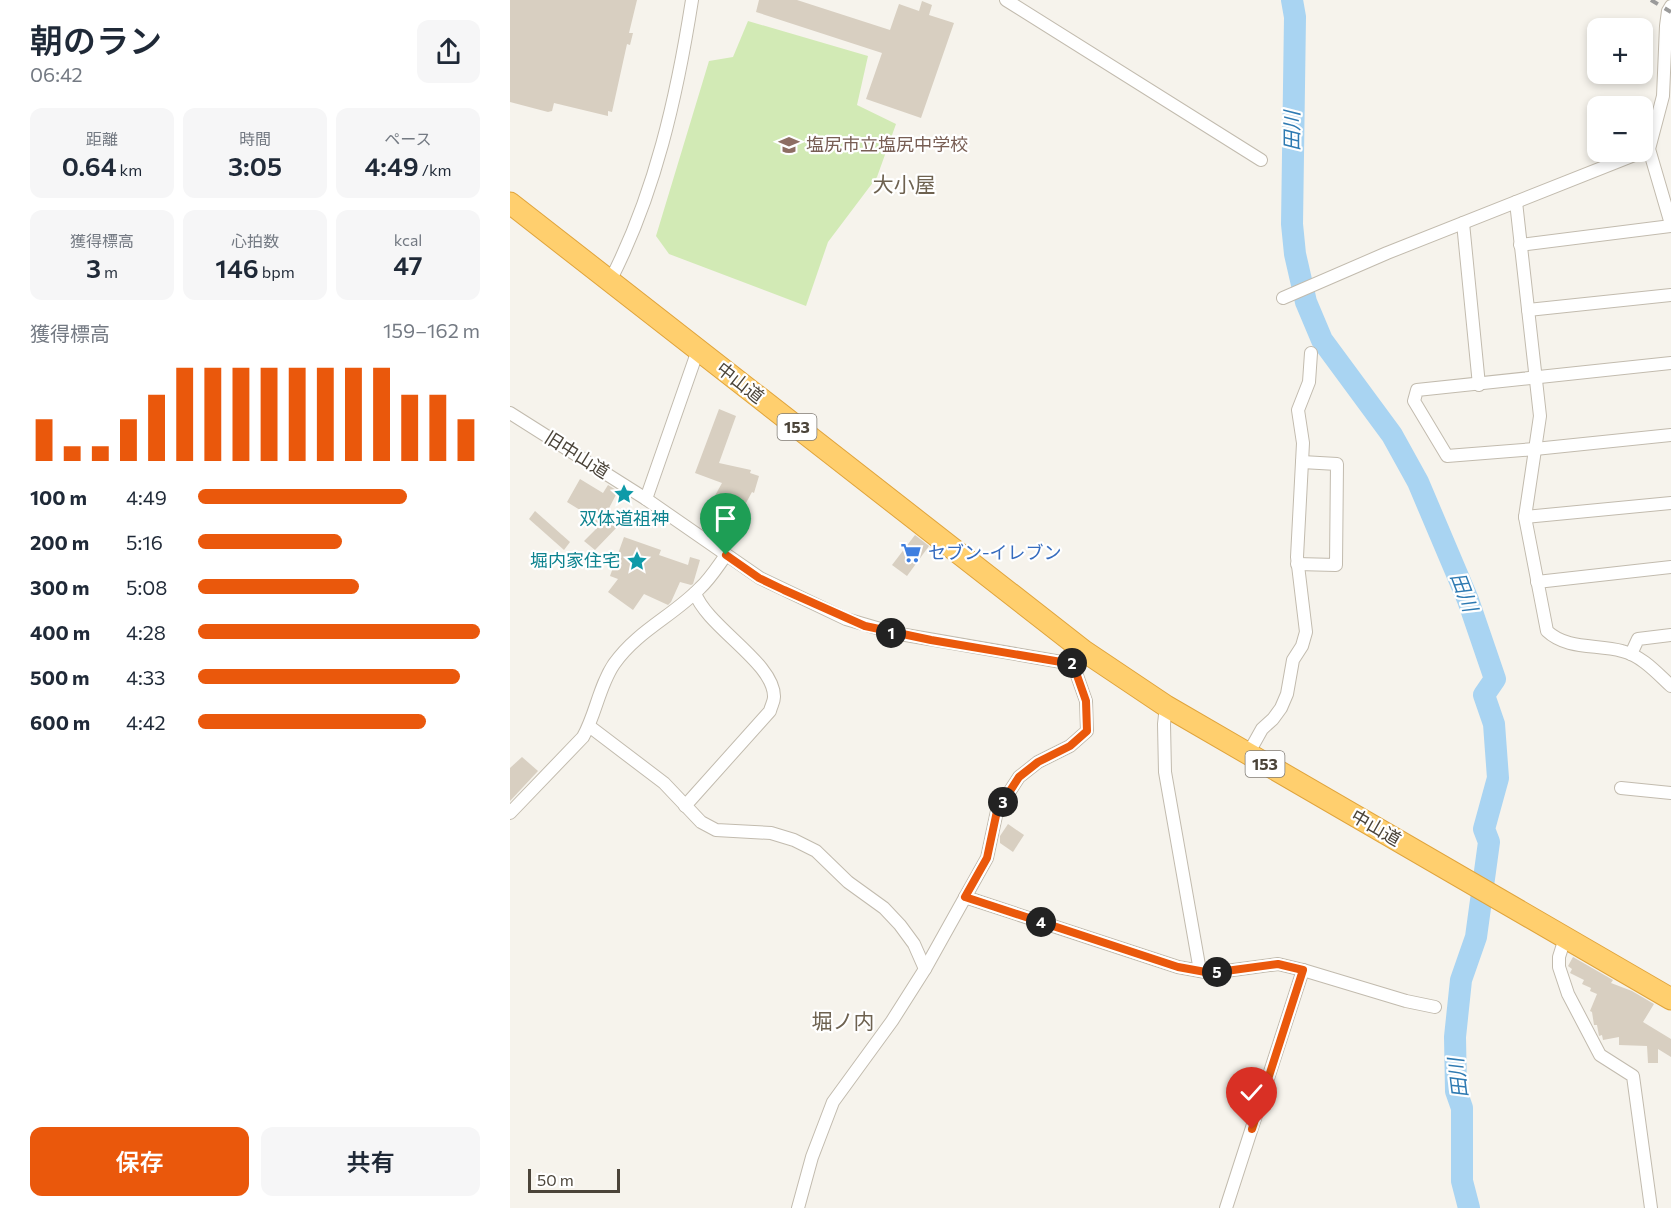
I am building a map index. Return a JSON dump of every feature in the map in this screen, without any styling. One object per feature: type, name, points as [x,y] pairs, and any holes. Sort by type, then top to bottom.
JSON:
[{"type":"highway","name":"中山道","points":[[510,203],[698,350],[1078,657],[1671,999]]},
{"type":"street","points":[[610,280],[628,246],[666,131],[684,51],[692,0]]},
{"type":"street","points":[[1006,0],[1261,160]]},
{"type":"street","points":[[1653,127],[1663,96],[1666,26],[1671,6]]},
{"type":"street","points":[[1285,297],[1387,253],[1617,162]]},
{"type":"street","points":[[1520,245],[1671,225],[1649,162]]},
{"type":"street","points":[[1516,202],[1540,416],[1526,517],[1547,631],[1555,638],[1567,643],[1622,651],[1639,657],[1671,686]]},
{"type":"street","points":[[1463,223],[1479,385]]},
{"type":"street","points":[[1528,310],[1671,295]]},
{"type":"street","points":[[646,499],[698,350]]},
{"type":"street","points":[[1248,754],[1262,729],[1281,708],[1287,694],[1293,660],[1302,646],[1306,632],[1298,564],[1303,443],[1298,410],[1309,382],[1311,353]]},
{"type":"street","points":[[1671,363],[1417,390],[1414,400],[1447,456],[1671,435]]},
{"type":"street","points":[[510,430],[514,416]]},
{"type":"street","name":"旧中山道","points":[[514,416],[646,499],[759,578],[865,626],[931,640],[1078,657]]},
{"type":"street","points":[[1298,564],[1336,565],[1337,464],[1302,462]]},
{"type":"street","points":[[1526,517],[1671,503]]},
{"type":"street","points":[[510,813],[584,737],[605,681],[625,651],[644,632],[695,593],[726,555]]},
{"type":"street","points":[[1537,582],[1671,567]]},
{"type":"street","points":[[685,806],[770,711],[774,700],[769,681],[759,666],[719,627],[698,602],[695,593]]},
{"type":"street","points":[[1631,654],[1638,639],[1671,635]]},
{"type":"street","points":[[802,1207],[812,1157],[832,1102],[892,1021],[925,969],[987,858],[997,811],[1019,777],[1038,762],[1070,746],[1087,731],[1086,701],[1078,657]]},
{"type":"street","points":[[1166,706],[1165,772],[1200,971]]},
{"type":"street","points":[[589,726],[664,783],[701,822],[716,830],[771,833],[794,840],[816,851],[848,882],[884,908],[900,925],[914,944],[925,969]]},
{"type":"street","points":[[1622,788],[1671,793]]},
{"type":"street","points":[[965,897],[1178,967],[1211,973],[1278,964],[1406,1001],[1435,1007]]},
{"type":"street","points":[[1565,938],[1559,957],[1559,967],[1568,994],[1600,1055],[1633,1076],[1651,1208]]},
{"type":"street","points":[[1226,1208],[1303,970]]},
{"type":"green space","name":"塩尻市立塩尻中学校","points":[[748,21],[868,56],[857,105],[896,124],[877,177],[828,242],[806,306],[669,254],[656,236],[709,61],[733,57]]},
{"type":"building","points":[[510,0],[637,0],[629,33],[633,33],[630,45],[627,44],[612,112],[608,111],[608,116],[554,103],[552,111],[548,112],[510,102]]},
{"type":"building","points":[[759,0],[797,0],[890,30],[899,4],[919,11],[922,1],[932,5],[929,15],[954,23],[921,118],[866,99],[882,53],[756,12]]},
{"type":"building","points":[[719,409],[736,416],[719,463],[751,470],[750,473],[759,476],[754,493],[752,492],[724,543],[712,535],[716,526],[702,519],[722,483],[695,473]]},
{"type":"building","points":[[580,479],[603,493],[608,485],[618,491],[607,512],[620,524],[595,550],[584,541],[598,527],[581,517],[583,514],[579,512],[580,510],[567,502]]},
{"type":"building","points":[[535,511],[570,542],[564,550],[529,519]]},
{"type":"building","points":[[915,535],[929,546],[907,576],[892,565]]},
{"type":"building","points":[[624,537],[661,550],[659,555],[688,565],[690,557],[700,560],[693,584],[680,582],[668,605],[644,594],[633,610],[608,592],[618,579],[610,576]]},
{"type":"building","points":[[522,757],[538,771],[510,801],[510,768]]},
{"type":"building","points":[[1008,824],[1024,835],[1013,852],[1000,843],[1000,836]]},
{"type":"building","points":[[1573,957],[1613,980],[1611,983],[1632,991],[1654,1004],[1643,1022],[1671,1039],[1671,1057],[1658,1049],[1658,1063],[1648,1063],[1647,1046],[1619,1045],[1619,1037],[1603,1040],[1602,1035],[1599,1036],[1597,1025],[1594,1025],[1590,1011],[1597,994],[1582,984],[1584,980],[1570,973],[1572,969],[1568,966]]},
{"type":"waterway","name":"田川","points":[[1292,0],[1295,17],[1292,224],[1295,254],[1306,302],[1322,340],[1392,435],[1418,482],[1468,600],[1495,679],[1484,695],[1494,724],[1498,778],[1484,829],[1489,842],[1476,937],[1461,980],[1455,1037],[1456,1091],[1462,1108],[1462,1181],[1469,1208]]},
{"type":"railway","points":[[1651,0],[1671,12]]},
{"type":"place","name":"塩尻市立塩尻中学校","points":[[789,145]]},
{"type":"place","name":"双体道祖神","points":[[624,494]]},
{"type":"place","name":"セブン-イレブン","points":[[911,553]]},
{"type":"place","name":"堀内家住宅","points":[[637,561]]},
{"type":"district","name":"大小屋","points":[[904,185]]},
{"type":"district","name":"堀ノ内","points":[[843,1022]]},
{"type":"route","points":[[726,555],[759,578],[865,626],[931,640],[1073,664],[1086,701],[1087,731],[1070,746],[1038,762],[1019,777],[997,811],[987,858],[965,897],[1178,967],[1211,973],[1278,964],[1303,970],[1252,1129]]}]
